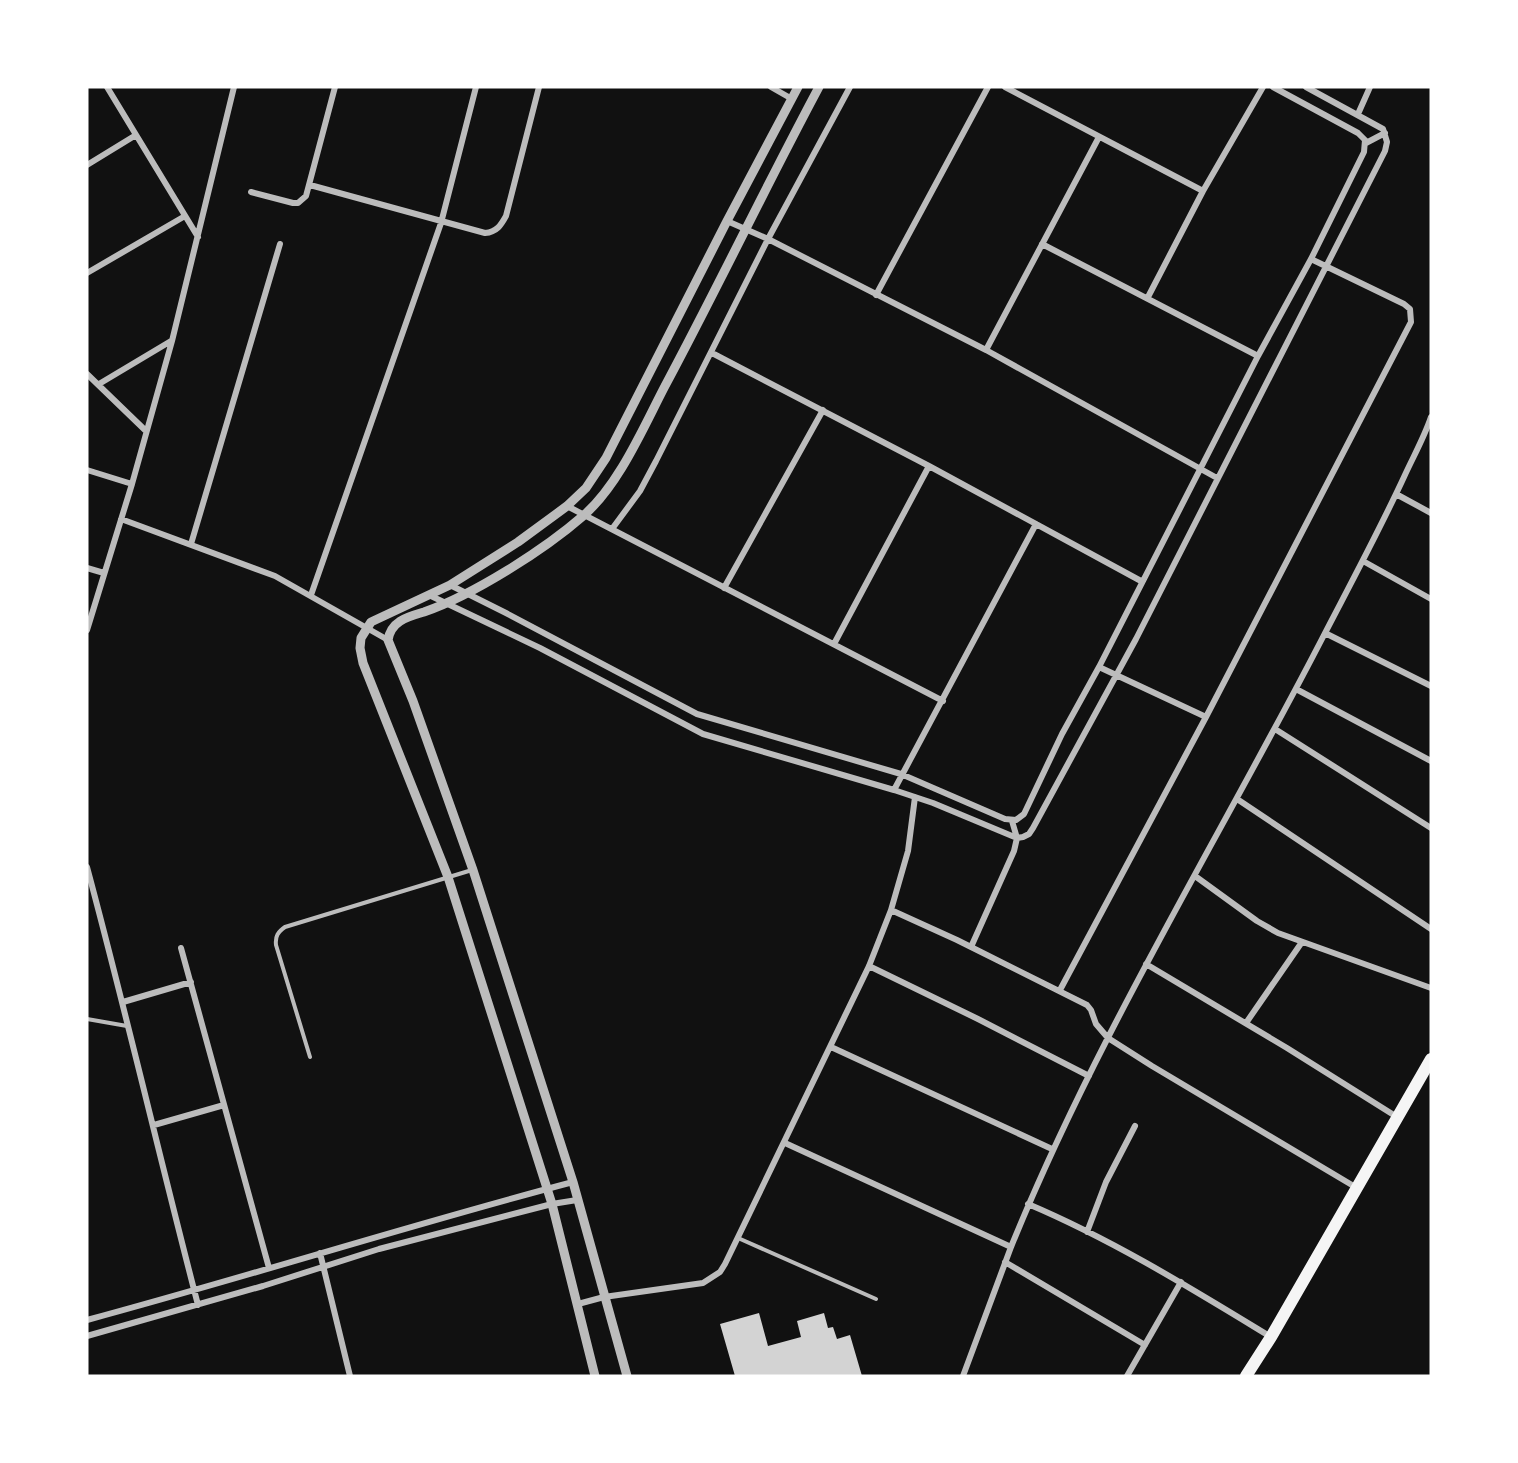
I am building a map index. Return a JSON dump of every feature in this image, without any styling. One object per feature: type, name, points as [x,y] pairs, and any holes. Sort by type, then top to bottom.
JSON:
[{"type":"highway","points":[[1246,1376],[1271,1337],[1431,1059]]},
{"type":"street","points":[[107,87],[198,237]]},
{"type":"street","points":[[87,630],[132,484],[172,341],[234,87]]},
{"type":"street","points":[[251,192],[292,203],[306,196],[335,87]]},
{"type":"street","points":[[311,595],[441,223],[476,87]]},
{"type":"street","points":[[310,185],[441,223],[492,233],[506,216],[539,87]]},
{"type":"street","points":[[771,87],[792,99]]},
{"type":"street","points":[[595,1376],[552,1204],[448,877],[363,663],[361,638],[366,628],[377,618],[431,596],[491,560],[567,506],[586,488],[606,458],[798,87]]},
{"type":"street","points":[[627,1376],[573,1182],[473,870],[388,640],[390,631],[404,618],[448,604],[525,558],[584,515],[612,482],[636,442],[819,87]]},
{"type":"street","points":[[612,528],[640,491],[768,239],[850,87]]},
{"type":"street","points":[[876,295],[988,87]]},
{"type":"street","points":[[1005,87],[1203,191]]},
{"type":"street","points":[[1148,297],[1203,191],[1263,87]]},
{"type":"street","points":[[1273,87],[1358,133],[1366,143]]},
{"type":"street","points":[[431,596],[540,648],[703,734],[894,790],[1017,838],[1029,834],[1117,675],[1385,151],[1387,142],[1385,133],[1376,124],[1306,87]]},
{"type":"street","points":[[1358,114],[1370,87]]},
{"type":"street","points":[[1012,821],[1024,814],[1062,734],[1099,667],[1258,356],[1311,259],[1364,152],[1366,143],[1385,133]]},
{"type":"street","points":[[87,165],[136,135]]},
{"type":"street","points":[[986,350],[1099,137]]},
{"type":"street","points":[[87,273],[185,216]]},
{"type":"street","points":[[727,221],[768,239],[986,350],[1217,478]]},
{"type":"street","points":[[191,544],[280,244]]},
{"type":"street","points":[[1042,244],[1258,356]]},
{"type":"street","points":[[1060,990],[1206,717],[1411,322],[1410,309],[1404,304],[1311,259]]},
{"type":"street","points":[[99,384],[172,341]]},
{"type":"street","points":[[712,353],[929,466],[1142,581]]},
{"type":"street","points":[[87,374],[147,431]]},
{"type":"street","points":[[724,588],[823,410]]},
{"type":"street","points":[[963,1376],[1005,1262],[1052,1149],[1146,964],[1275,729],[1363,561],[1430,422]]},
{"type":"street","points":[[834,644],[929,466]]},
{"type":"street","points":[[87,470],[132,484]]},
{"type":"street","points":[[1396,494],[1431,513]]},
{"type":"street","points":[[567,506],[943,701]]},
{"type":"street","points":[[121,519],[274,576],[388,640]]},
{"type":"street","points":[[894,790],[1036,524]]},
{"type":"street","points":[[1363,561],[1431,599]]},
{"type":"street","points":[[87,568],[104,573]]},
{"type":"street","points":[[450,585],[697,714],[901,774],[1012,821]]},
{"type":"street","points":[[1325,633],[1431,686]]},
{"type":"street","points":[[1099,667],[1206,717]]},
{"type":"street","points":[[1296,689],[1431,761]]},
{"type":"street","points":[[1275,729],[1431,828]]},
{"type":"street","points":[[578,1304],[604,1297],[703,1283],[720,1272],[785,1143],[869,966],[891,910],[908,850],[915,797]]},
{"type":"street","points":[[1237,799],[1431,929]]},
{"type":"street","points":[[971,947],[1002,881],[1017,838],[1012,821]]},
{"type":"street","points":[[87,867],[198,1305]]},
{"type":"street","points":[[1195,876],[1266,927],[1431,988]]},
{"type":"street","points":[[891,910],[1087,1005],[1096,1024],[1108,1038],[1357,1188]]},
{"type":"street","points":[[1245,1023],[1302,942]]},
{"type":"street","points":[[181,948],[269,1268]]},
{"type":"street","points":[[1146,964],[1397,1117]]},
{"type":"street","points":[[869,966],[1089,1076]]},
{"type":"street","points":[[123,1002],[191,982]]},
{"type":"street","points":[[831,1047],[1052,1149]]},
{"type":"street","points":[[154,1125],[224,1105]]},
{"type":"street","points":[[1087,1232],[1106,1182],[1135,1126]]},
{"type":"street","points":[[785,1143],[1011,1247]]},
{"type":"street","points":[[87,1320],[194,1291],[452,1214],[573,1182]]},
{"type":"street","points":[[87,1336],[198,1305],[379,1249],[552,1204],[577,1200]]},
{"type":"street","points":[[1028,1204],[1087,1232],[1180,1282],[1271,1337]]},
{"type":"street","points":[[320,1253],[350,1376]]},
{"type":"street","points":[[1005,1262],[1145,1345]]},
{"type":"street","points":[[1127,1376],[1180,1282]]},
{"type":"street","points":[[108,1314],[113,1329]]},
{"type":"lane","points":[[310,1057],[276,945],[275,938],[278,932],[285,927],[473,870]]},
{"type":"lane","points":[[87,1019],[127,1026]]},
{"type":"lane","points":[[738,1238],[876,1299]]},
{"type":"building","points":[[759,1313],[768,1346],[801,1337],[797,1321],[824,1313],[828,1328],[833,1327],[837,1339],[850,1335],[862,1376],[735,1376],[720,1324]]}]
